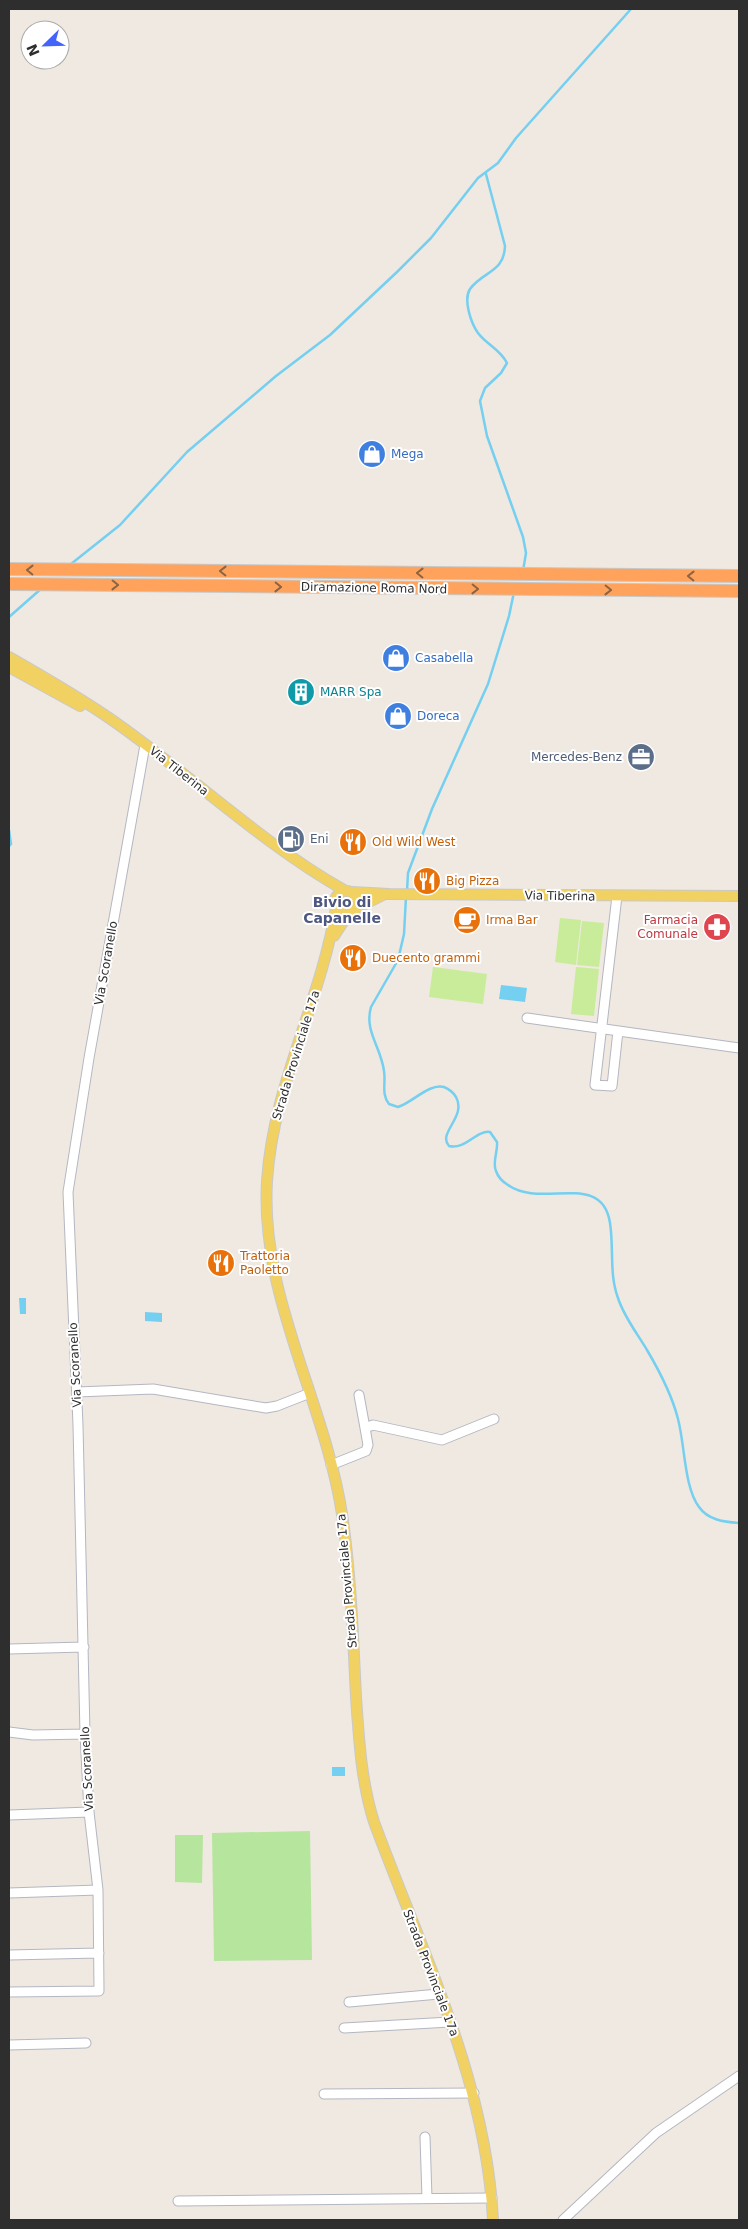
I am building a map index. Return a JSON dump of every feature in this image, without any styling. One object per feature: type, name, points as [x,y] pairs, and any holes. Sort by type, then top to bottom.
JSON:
[{"type":"highway","name":"Diramazione Roma Nord","points":[[9,570],[739,576]]},
{"type":"highway","name":"Diramazione Roma Nord","points":[[9,584],[739,591]]},
{"type":"main road","name":"Via Tiberina","points":[[9,657],[113,721],[279,848],[316,874],[348,891],[386,894],[739,896]]},
{"type":"main road","points":[[9,667],[67,699],[113,721]]},
{"type":"main road","points":[[316,874],[327,885],[335,904],[342,912],[352,911],[386,894]]},
{"type":"main road","points":[[348,891],[357,901],[332,939],[335,904],[338,894],[348,891]]},
{"type":"main road","name":"Strada Provinciale 17a","points":[[332,939],[281,1096],[271,1148],[267,1190],[267,1220],[273,1264],[331,1465],[345,1533],[364,1784],[374,1822],[450,2022],[474,2093],[486,2146],[493,2220]]},
{"type":"street","name":"Via Scoranello","points":[[9,1992],[99,1991],[98,1890],[89,1812],[85,1734],[77,1392],[69,1182],[145,745]]},
{"type":"street","points":[[617,896],[595,1085],[612,1086],[618,1031]]},
{"type":"street","points":[[527,1018],[739,1048]]},
{"type":"street","points":[[77,1392],[130,1388],[158,1390],[266,1408],[277,1406],[310,1392]]},
{"type":"street","points":[[331,1465],[367,1450],[359,1395]]},
{"type":"street","points":[[365,1428],[379,1424],[442,1440],[494,1419]]},
{"type":"street","points":[[9,1649],[84,1647]]},
{"type":"street","points":[[9,1732],[33,1735],[85,1734]]},
{"type":"street","points":[[9,1815],[89,1812]]},
{"type":"street","points":[[9,1894],[98,1890]]},
{"type":"street","points":[[9,1955],[99,1953]]},
{"type":"street","points":[[350,2002],[439,1994]]},
{"type":"street","points":[[344,2028],[450,2022]]},
{"type":"street","points":[[9,2045],[86,2043]]},
{"type":"street","points":[[563,2220],[648,2140],[739,2076]]},
{"type":"street","points":[[324,2094],[474,2093]]},
{"type":"street","points":[[425,2137],[427,2198]]},
{"type":"street","points":[[178,2201],[492,2198]]},
{"type":"green space","points":[[560,918],[581,920],[576,965],[555,962]]},
{"type":"green space","points":[[582,921],[604,923],[599,967],[577,965]]},
{"type":"green space","points":[[433,967],[487,974],[483,1004],[429,997]]},
{"type":"green space","points":[[576,967],[599,969],[594,1016],[571,1014]]},
{"type":"green space","points":[[310,1831],[312,1960],[214,1961],[212,1833]]},
{"type":"green space","points":[[175,1835],[203,1835],[202,1883],[175,1882]]},
{"type":"water","points":[[501,985],[527,988],[525,1002],[499,999]]},
{"type":"water","points":[[19,1298],[26,1298],[26,1314],[20,1314]]},
{"type":"water","points":[[145,1312],[162,1313],[162,1322],[145,1321]]},
{"type":"water","points":[[332,1767],[345,1767],[345,1776],[332,1776]]},
{"type":"waterway","points":[[71,564],[120,525],[187,452],[276,376],[330,335],[397,272],[431,238],[478,178],[498,163],[516,138],[631,9]]},
{"type":"waterway","points":[[486,174],[505,246],[504,255],[497,267],[475,283],[470,289],[467,299],[471,318],[478,333],[501,354],[507,363],[501,373],[485,388],[480,401],[487,436],[523,537],[526,553],[523,571]]},
{"type":"waterway","points":[[9,617],[42,588]]},
{"type":"waterway","points":[[407,891],[408,873],[432,809],[488,684],[509,616],[514,592]]},
{"type":"waterway","points":[[9,830],[11,844],[9,846]]},
{"type":"waterway","points":[[406,897],[404,934],[398,960],[371,1007],[369,1016],[371,1031],[382,1062],[384,1092],[389,1104],[398,1107],[432,1088],[444,1087],[455,1095],[458,1104],[458,1111],[447,1136],[446,1141],[449,1146],[461,1145],[480,1134],[490,1132],[497,1142],[496,1171],[506,1184],[522,1191],[537,1194],[583,1194],[595,1198],[605,1207],[610,1223],[615,1289],[627,1318],[647,1350],[672,1401],[678,1419],[690,1488],[694,1499],[699,1507],[712,1518],[739,1523]]},
{"type":"place","name":"Mega","points":[[372,454]]},
{"type":"place","name":"Casabella","points":[[396,658]]},
{"type":"place","name":"MARR Spa","points":[[301,692]]},
{"type":"place","name":"Doreca","points":[[398,716]]},
{"type":"place","name":"Mercedes-Benz","points":[[641,757]]},
{"type":"place","name":"Eni","points":[[291,839]]},
{"type":"place","name":"Old Wild West","points":[[353,842]]},
{"type":"place","name":"Big Pizza","points":[[427,881]]},
{"type":"place","name":"Irma Bar","points":[[467,920]]},
{"type":"place","name":"Farmacia Comunale","points":[[717,927]]},
{"type":"place","name":"Duecento grammi","points":[[353,958]]},
{"type":"place","name":"Trattoria Paoletto","points":[[221,1263]]},
{"type":"district","name":"Bivio di Capanelle","points":[[342,910]]}]
